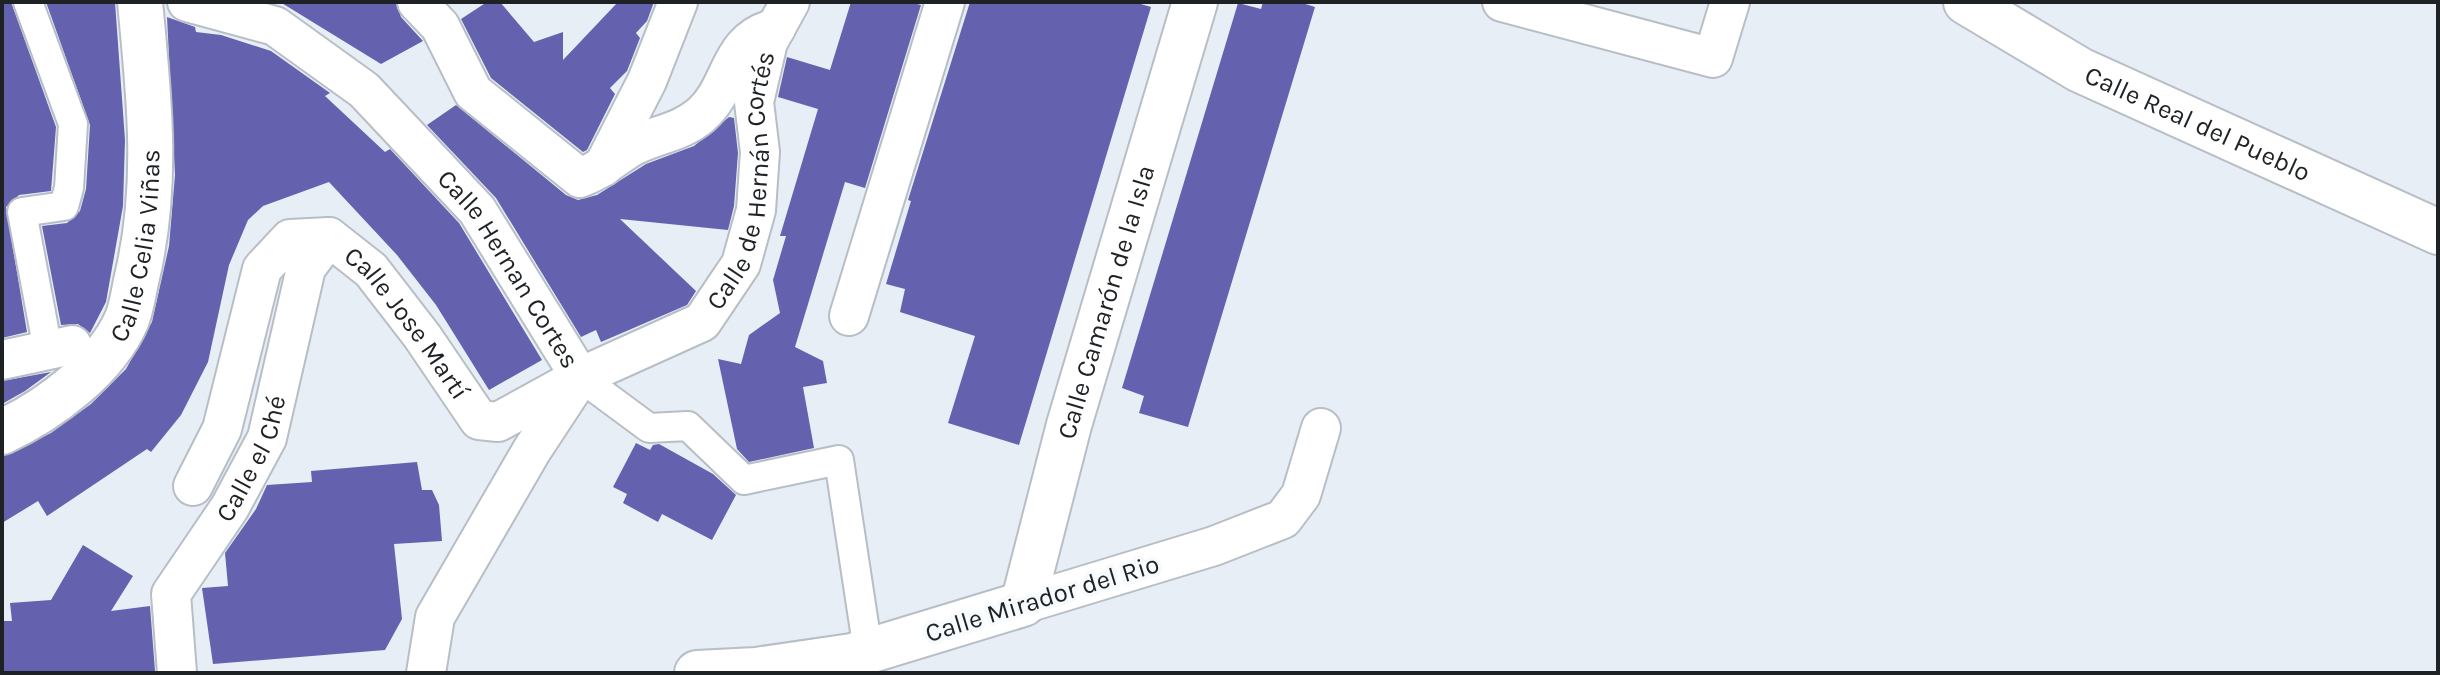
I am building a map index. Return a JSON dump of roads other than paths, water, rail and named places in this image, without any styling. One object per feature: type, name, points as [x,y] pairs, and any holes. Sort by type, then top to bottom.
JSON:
[{"type":"street","points":[[2,360],[60,348],[22,212],[64,206],[69,188],[73,124],[28,2]]},
{"type":"street","name":"Calle Hernan Cortes","points":[[140,3],[185,2],[275,26],[364,90],[477,210],[580,377],[649,428],[688,426],[744,480],[839,460],[868,651]]},
{"type":"street","points":[[417,2],[440,26],[473,92],[580,178],[602,169],[630,148],[675,132],[703,114],[723,85],[740,49],[783,15]]},
{"type":"street","points":[[602,169],[647,81],[678,2]]},
{"type":"street","points":[[849,316],[945,2]]},
{"type":"street","name":"Calle Camarón de la Isla","points":[[1023,604],[1069,425],[1195,2]]},
{"type":"street","points":[[1502,2],[1713,58],[1730,2]]},
{"type":"street","name":"Calle Real del Pueblo","points":[[1966,2],[2080,70],[2438,232]]},
{"type":"street","name":"Calle Celia Viñas","points":[[2,432],[28,420],[70,387],[108,350],[127,318],[148,231],[153,150],[140,3]]},
{"type":"street","name":"Calle de Hernán Cortés","points":[[580,377],[702,322],[741,264],[756,210],[760,152],[754,102],[768,42],[783,15]]},
{"type":"street","name":"Calle Jose Martí","points":[[193,486],[222,429],[262,269],[290,239],[329,237],[371,270],[422,336],[479,420],[498,422],[580,377]]},
{"type":"street","name":"Calle el Ché","points":[[177,673],[171,594],[230,507],[267,438],[306,268],[329,237]]},
{"type":"street","points":[[426,673],[435,617],[532,450],[580,377]]},
{"type":"street","name":"Calle Mirador del Rio","points":[[697,673],[756,670],[868,651],[1214,546],[1283,519],[1301,495],[1321,428]]}]
